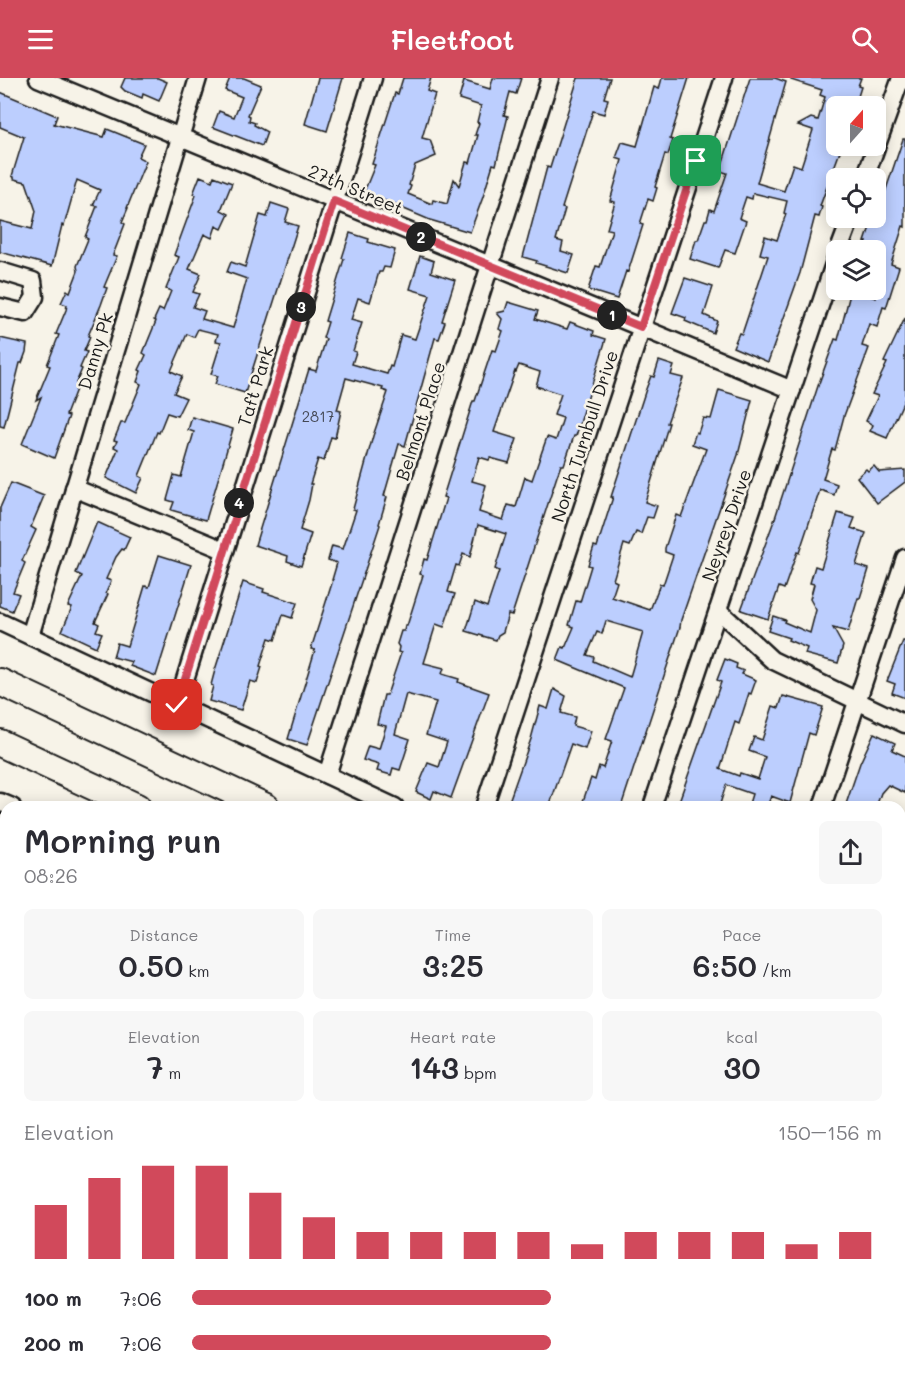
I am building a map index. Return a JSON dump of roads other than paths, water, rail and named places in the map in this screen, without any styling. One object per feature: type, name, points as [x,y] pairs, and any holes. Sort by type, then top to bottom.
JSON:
[{"type":"highway","points":[[0,682],[253,801]]},
{"type":"highway","points":[[0,743],[124,801]]},
{"type":"street","name":"Danny Pk","points":[[30,636],[198,78]]},
{"type":"street","name":"Taft Park","points":[[177,705],[373,78]]},
{"type":"street","name":"Belmont Place","points":[[327,775],[550,78]]},
{"type":"street","name":"North Turnbull Drive","points":[[486,801],[724,78]]},
{"type":"street","points":[[869,168],[901,78]]},
{"type":"street","name":"27th Street","points":[[42,79],[792,390]]},
{"type":"street","points":[[0,271],[33,281],[35,297],[25,313],[0,307]]},
{"type":"street","name":"Neyrey Drive","points":[[654,801],[826,288]]},
{"type":"street","points":[[74,488],[224,550]]},
{"type":"street","points":[[824,801],[905,558]]},
{"type":"street","points":[[718,610],[772,660],[905,724]]},
{"type":"street","points":[[0,622],[382,801]]}]
